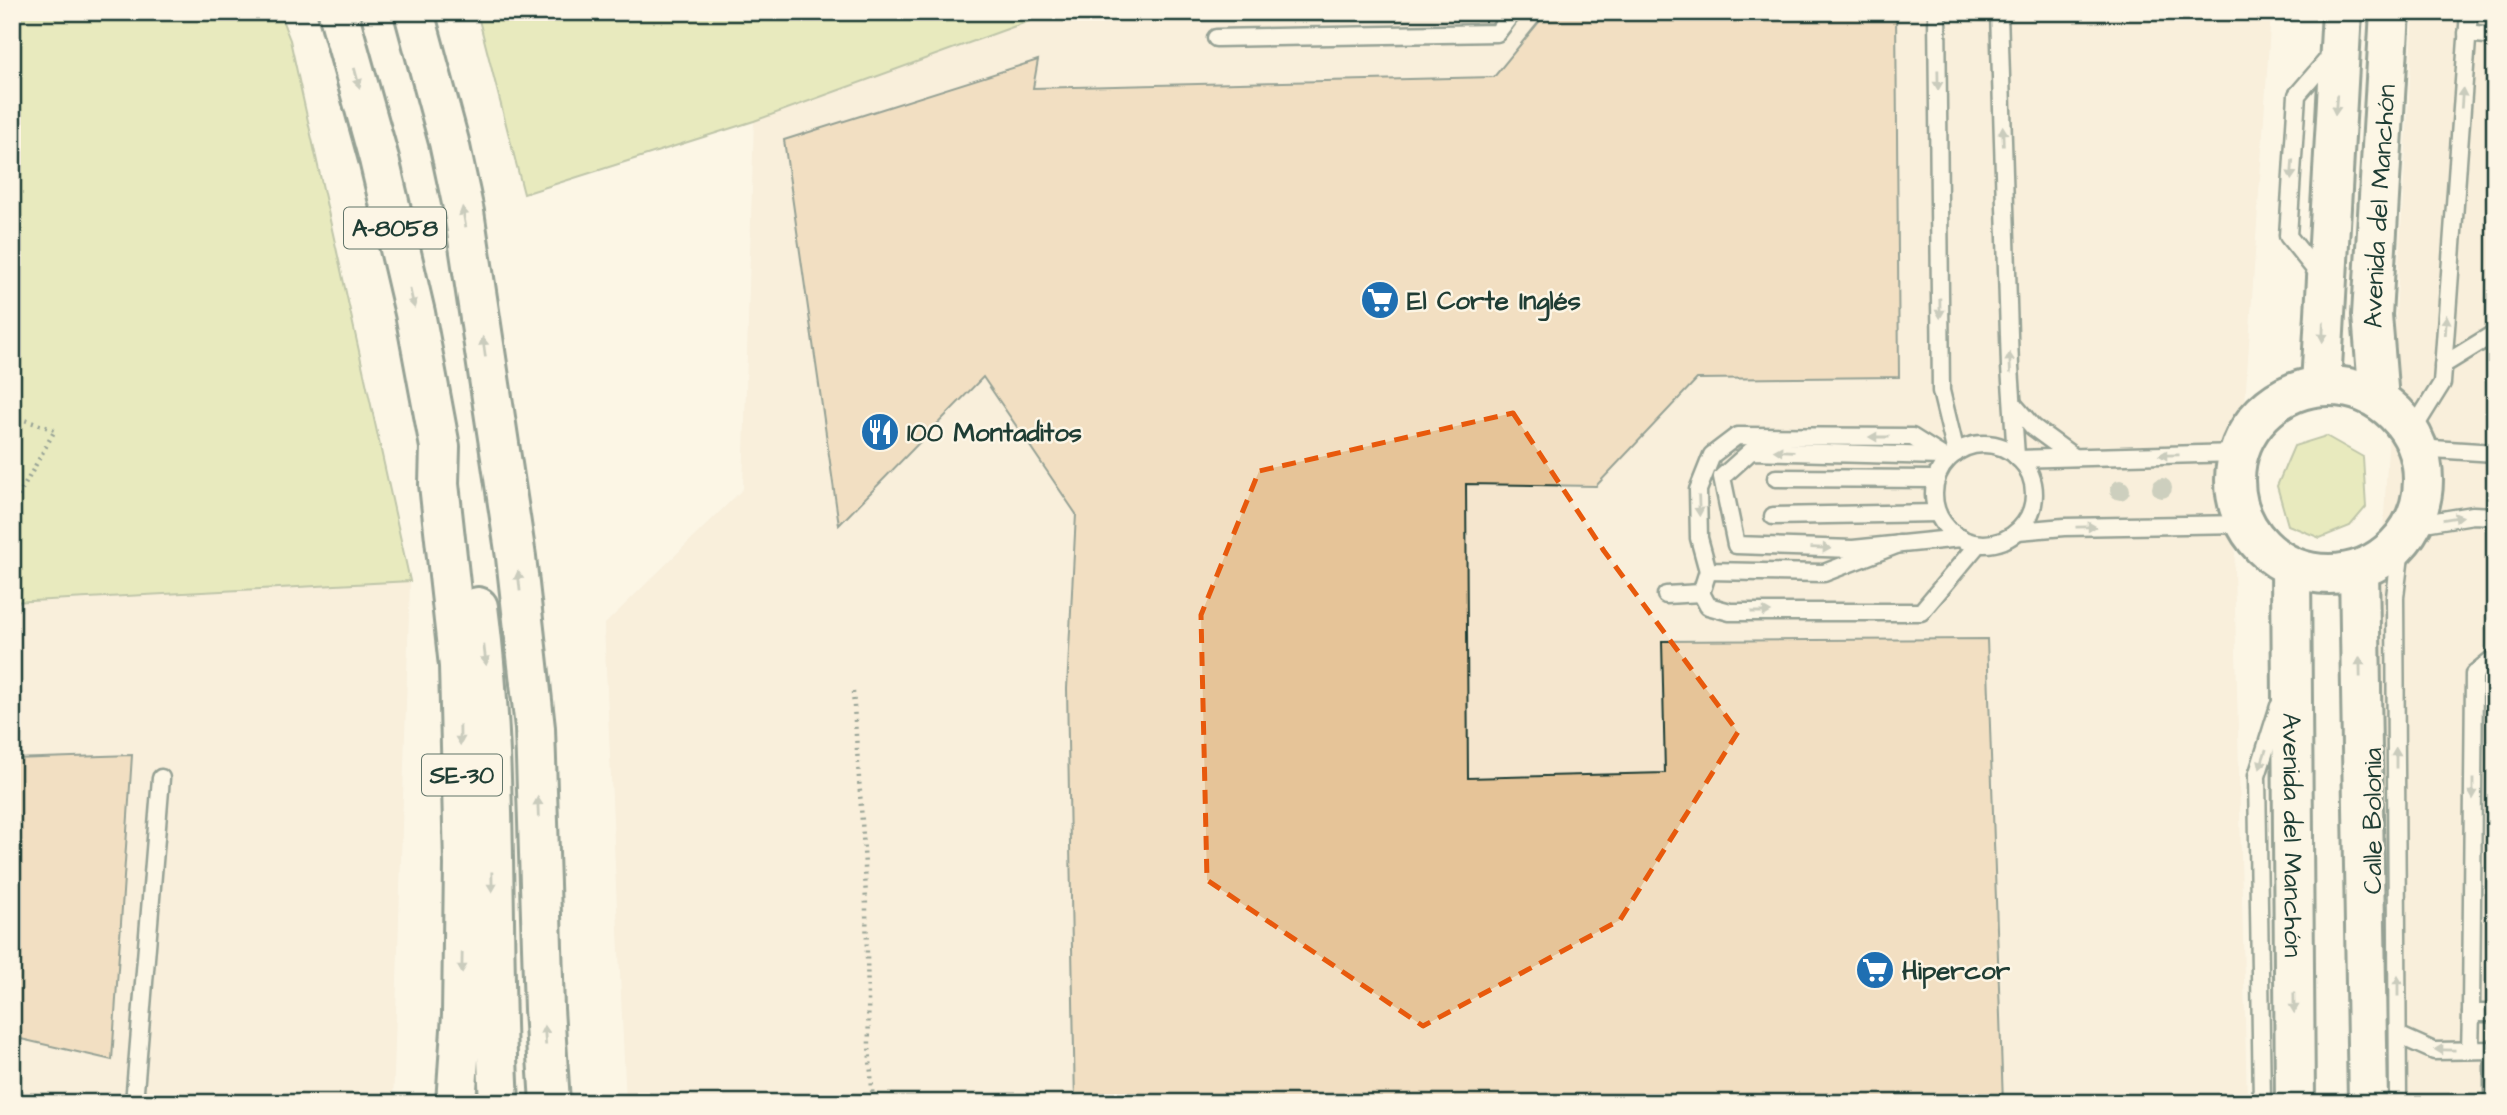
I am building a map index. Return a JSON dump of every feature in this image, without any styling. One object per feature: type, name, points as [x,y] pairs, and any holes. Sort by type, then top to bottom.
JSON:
[{"type":"main road","name":"A-8058","points":[[338,12],[379,159],[415,313],[440,447]]},
{"type":"main road","name":"A-8058","points":[[414,12],[449,142],[475,284],[516,557],[535,728],[544,1009],[550,1103]]},
{"type":"main road","name":"Avenida del Manchón","points":[[2379,400],[2372,315],[2390,12]]},
{"type":"main road","name":"Avenida del Manchón","points":[[2321,385],[2341,29]]},
{"type":"main road","points":[[2321,385],[2352,388],[2379,400],[2397,415],[2414,440],[2422,487],[2407,532],[2382,558],[2359,570],[2336,575],[2291,567],[2264,549],[2245,524],[2236,501],[2234,477],[2238,453],[2250,428],[2269,406],[2294,392],[2321,385]]},
{"type":"main road","name":"SE-30","points":[[440,447],[439,485],[459,666],[464,865],[462,1015],[456,1103]]},
{"type":"main road","points":[[440,447],[463,482],[489,691],[494,1003],[499,1103]]},
{"type":"main road","name":"Avenida del Manchón","points":[[2291,567],[2295,1103]]},
{"type":"main road","points":[[2359,570],[2368,1103]]},
{"type":"lane","points":[[1216,37],[1497,33],[1513,12]]},
{"type":"lane","points":[[1937,12],[1941,391],[1950,455],[1936,479],[1934,496],[1937,513],[1951,532],[1978,544],[1999,542],[2018,531],[2064,527],[2245,524]]},
{"type":"lane","points":[[1999,12],[2013,404],[2018,458]]},
{"type":"lane","points":[[2469,12],[2442,383],[2414,440],[2495,453]]},
{"type":"lane","points":[[2467,33],[2495,36]]},
{"type":"lane","points":[[2443,365],[2495,333]]},
{"type":"lane","points":[[2013,404],[2033,427],[2074,457]]},
{"type":"lane","points":[[1950,455],[1912,437],[1737,436],[1712,455],[1698,490],[1699,538],[1708,570],[1701,593],[1708,606],[1730,612],[1921,612],[1978,544]]},
{"type":"lane","points":[[1961,538],[1853,549],[1736,545],[1722,477],[1751,450],[1950,455],[1980,444],[2005,449],[2018,458],[2029,472],[2034,487],[2033,503],[2018,531]]},
{"type":"lane","points":[[2018,458],[2238,453]]},
{"type":"lane","points":[[1776,478],[1936,479]]},
{"type":"lane","points":[[1773,516],[1937,513]]},
{"type":"lane","points":[[2407,532],[2473,515],[2495,516]]},
{"type":"lane","name":"Calle Bolonia","points":[[2398,1103],[2395,597],[2407,532]]},
{"type":"lane","points":[[1708,570],[1824,573],[1899,544]]},
{"type":"lane","points":[[1666,594],[1701,593]]},
{"type":"lane","points":[[2470,1050],[2474,674],[2495,657]]},
{"type":"lane","points":[[2262,1103],[2257,776],[2291,670]]},
{"type":"lane","points":[[134,1103],[161,778]]},
{"type":"lane","points":[[2471,1013],[2495,1013]]},
{"type":"lane","points":[[2398,1035],[2434,1051],[2494,1050],[2493,1103]]},
{"type":"path","points":[[12,416],[55,430],[12,508]]},
{"type":"path","points":[[853,692],[865,865],[873,1103]]},
{"type":"highlighted area","points":[[1513,413],[1604,551],[1738,732],[1620,920],[1423,1026],[1207,880],[1201,615],[1259,471]]},
{"type":"shaded area","points":[[1054,12],[2271,12],[2234,569],[2247,1103],[626,1103],[604,625],[743,489],[754,121]]},
{"type":"shaded area","points":[[2414,12],[2495,12],[2495,1103],[2386,1103],[2376,651]]},
{"type":"shaded area","points":[[410,581],[393,1103],[12,1103],[12,602]]},
{"type":"green space","points":[[12,12],[279,12],[290,40],[410,581],[12,602]]},
{"type":"green space","points":[[477,12],[1054,12],[754,121],[524,194]]},
{"type":"green space","points":[[2326,436],[2363,457],[2366,507],[2350,526],[2320,538],[2288,525],[2277,486],[2294,446]]},
{"type":"building","points":[[1547,12],[1896,12],[1899,377],[1697,379],[1596,486],[1466,484],[1468,778],[1665,773],[1662,641],[1987,639],[2003,1103],[1075,1103],[1067,689],[1076,514],[983,377],[839,525],[784,140],[1038,60],[1033,88],[1494,77]]},
{"type":"building","points":[[132,755],[112,1060],[12,1037],[12,759]]},
{"type":"place","name":"El Corte Inglés","points":[[1380,300]]},
{"type":"place","name":"100 Montaditos","points":[[880,432]]},
{"type":"place","name":"Hipercor","points":[[1875,970]]}]
